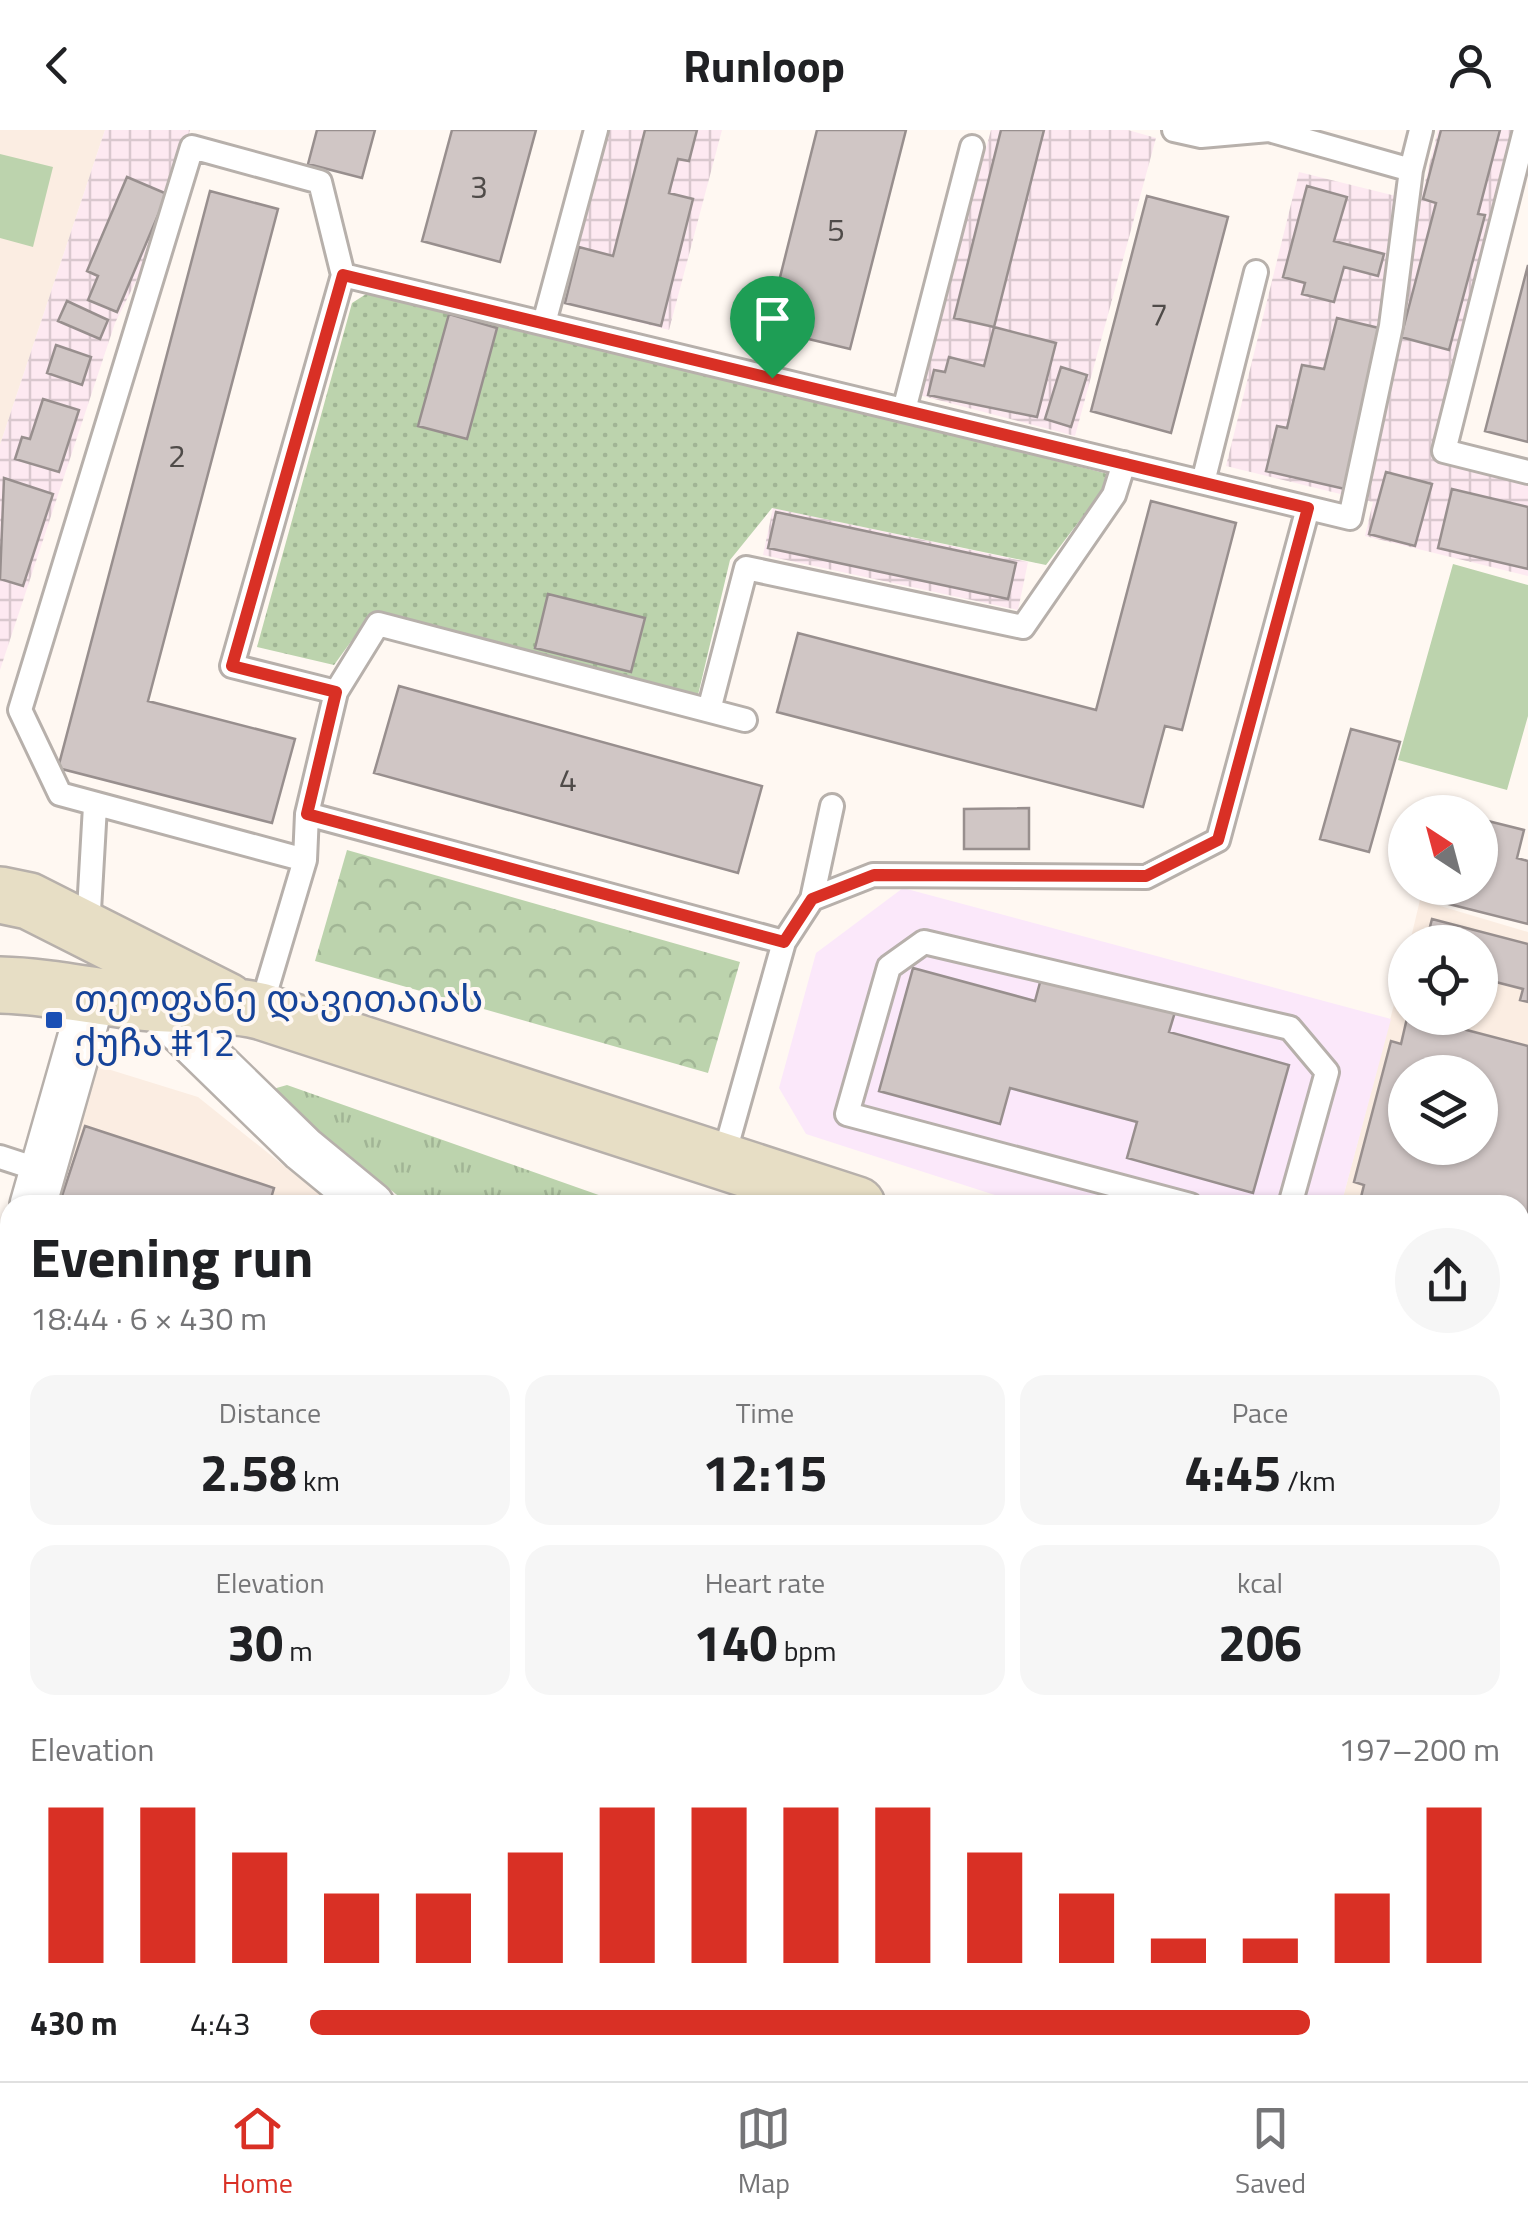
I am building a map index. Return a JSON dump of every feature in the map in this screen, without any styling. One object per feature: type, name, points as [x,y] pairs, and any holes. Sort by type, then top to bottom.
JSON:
[{"type":"main road","points":[[9,895],[247,1008],[828,1195]]},
{"type":"main road","points":[[7,986],[36,973],[47,956],[49,935],[43,916],[9,895]]},
{"type":"main road","points":[[7,986],[154,1004],[247,1008]]},
{"type":"street","points":[[38,1188],[92,995]]},
{"type":"street","points":[[154,1004],[304,1149],[359,1195]]},
{"type":"lane","points":[[544,323],[596,130]]},
{"type":"lane","points":[[1174,130],[1201,136],[1269,130],[1411,170]]},
{"type":"lane","points":[[343,275],[1350,518],[1391,326],[1411,170],[1421,130]]},
{"type":"lane","points":[[1525,130],[1444,451],[1528,472]]},
{"type":"lane","points":[[305,860],[60,794],[20,710],[192,147],[320,182],[343,275],[232,666],[336,692]]},
{"type":"lane","points":[[904,410],[972,147]]},
{"type":"lane","points":[[1204,482],[1256,272]]},
{"type":"lane","points":[[709,710],[746,568],[1023,627],[1114,495],[1124,464]]},
{"type":"lane","points":[[812,899],[874,875],[1146,876],[1218,840],[1308,508]]},
{"type":"lane","points":[[247,1008],[305,860],[307,814],[336,692],[378,624],[745,720]]},
{"type":"lane","points":[[88,930],[95,806]]},
{"type":"lane","points":[[723,1159],[784,942],[812,899],[832,806]]},
{"type":"lane","points":[[307,814],[784,942]]},
{"type":"lane","points":[[1152,1195],[847,1114],[889,966],[924,942],[1290,1028],[1327,1072],[1293,1195]]},
{"type":"lane","points":[[0,1157],[38,1188]]},
{"type":"shaded area","points":[[0,130],[105,130],[0,445]]},
{"type":"shaded area","points":[[105,130],[190,130],[161,231],[115,323],[0,670],[0,445]]},
{"type":"shaded area","points":[[594,130],[722,130],[669,330],[549,299]]},
{"type":"shaded area","points":[[991,130],[1128,130],[1156,138],[1075,436],[919,395]]},
{"type":"shaded area","points":[[1438,130],[1520,130],[1438,458],[1528,480],[1528,576],[1365,536],[1373,502],[1226,466],[1299,172],[1420,202]]},
{"type":"shaded area","points":[[773,508],[1028,562],[1018,610],[763,555]]},
{"type":"shaded area","points":[[903,888],[1388,1018],[1344,1195],[995,1195],[806,1134],[779,1088],[816,953]]},
{"type":"shaded area","points":[[1419,905],[1437,905],[1528,932],[1528,1195],[1344,1195],[1388,1027],[1388,1035],[1498,1035],[1498,925],[1414,925]]},
{"type":"shaded area","points":[[85,1062],[198,1097],[320,1195],[47,1195]]},
{"type":"green space","points":[[0,154],[53,167],[33,247],[0,238]]},
{"type":"green space","points":[[374,289],[1108,474],[1102,491],[1046,565],[772,508],[730,560],[698,695],[371,614],[334,665],[257,647],[352,303]]},
{"type":"green space","points":[[1453,564],[1528,585],[1528,716],[1507,790],[1398,760]]},
{"type":"green space","points":[[347,850],[740,962],[708,1073],[315,961]]},
{"type":"green space","points":[[287,1085],[599,1195],[397,1195],[275,1100],[273,1089]]},
{"type":"building","points":[[317,130],[375,130],[362,178],[308,164]]},
{"type":"building","points":[[452,130],[536,130],[500,262],[422,241]]},
{"type":"building","points":[[645,130],[697,130],[689,161],[678,159],[669,193],[693,199],[661,326],[565,303],[579,247],[613,256]]},
{"type":"building","points":[[817,130],[906,130],[850,349],[767,329]]},
{"type":"building","points":[[1001,130],[1044,130],[994,327],[954,318]]},
{"type":"building","points":[[1441,130],[1500,130],[1478,214],[1485,215],[1449,350],[1401,337],[1436,203],[1423,199]]},
{"type":"building","points":[[127,177],[167,194],[117,312],[88,300],[98,276],[87,271]]},
{"type":"building","points":[[1307,186],[1347,197],[1334,241],[1384,254],[1378,276],[1344,267],[1334,302],[1302,294],[1305,283],[1283,277]]},
{"type":"building","points":[[210,191],[278,209],[148,701],[295,739],[272,823],[58,768]]},
{"type":"building","points":[[1147,196],[1228,217],[1171,433],[1091,411]]},
{"type":"building","points":[[1528,265],[1528,442],[1485,431]]},
{"type":"building","points":[[67,301],[108,320],[100,339],[58,321]]},
{"type":"building","points":[[449,314],[497,328],[467,439],[418,426]]},
{"type":"building","points":[[1337,318],[1383,329],[1345,489],[1266,471],[1277,426],[1287,428],[1302,365],[1324,369]]},
{"type":"building","points":[[994,327],[1056,343],[1037,417],[928,395],[934,370],[945,372],[949,357],[984,366]]},
{"type":"building","points":[[56,345],[91,357],[82,385],[47,373]]},
{"type":"building","points":[[1061,367],[1087,375],[1071,427],[1045,419]]},
{"type":"building","points":[[43,399],[79,410],[59,472],[15,459],[22,437],[30,439]]},
{"type":"building","points":[[1386,472],[1432,484],[1415,546],[1369,534]]},
{"type":"building","points":[[4,478],[53,494],[23,586],[0,579]]},
{"type":"building","points":[[1452,489],[1528,507],[1528,569],[1438,548]]},
{"type":"building","points":[[1151,501],[1236,523],[1182,730],[1165,726],[1143,807],[777,712],[798,633],[1096,710]]},
{"type":"building","points":[[776,512],[1016,563],[1008,599],[768,548]]},
{"type":"building","points":[[548,594],[645,618],[631,672],[535,648]]},
{"type":"building","points":[[399,686],[762,786],[738,873],[374,773]]},
{"type":"building","points":[[1351,729],[1400,742],[1369,852],[1320,839]]},
{"type":"building","points":[[1029,808],[1029,849],[964,849],[964,809]]},
{"type":"building","points":[[1498,824],[1524,830],[1517,858],[1528,861],[1528,924],[1453,905],[1498,905]]},
{"type":"building","points":[[1432,919],[1455,925],[1430,925]]},
{"type":"building","points":[[1498,936],[1528,944],[1528,1002],[1520,1000],[1523,989],[1498,983]]},
{"type":"building","points":[[913,968],[1035,1001],[1042,975],[1175,1012],[1169,1032],[1289,1065],[1253,1193],[1127,1158],[1137,1122],[1010,1088],[1000,1124],[879,1091]]},
{"type":"building","points":[[1403,1035],[1486,1035],[1528,1046],[1528,1195],[1362,1195],[1364,1185],[1354,1182],[1391,1041],[1401,1044]]},
{"type":"building","points":[[85,1126],[274,1188],[272,1195],[62,1195]]},
{"type":"place","name":"თეოფანე დავითაიას ქუჩა #12","points":[[54,1020]]},
{"type":"route","points":[[343,275],[772,378],[1308,508],[1218,840],[1146,876],[874,875],[812,899],[784,942],[307,814],[336,692],[232,666],[343,275]]}]
